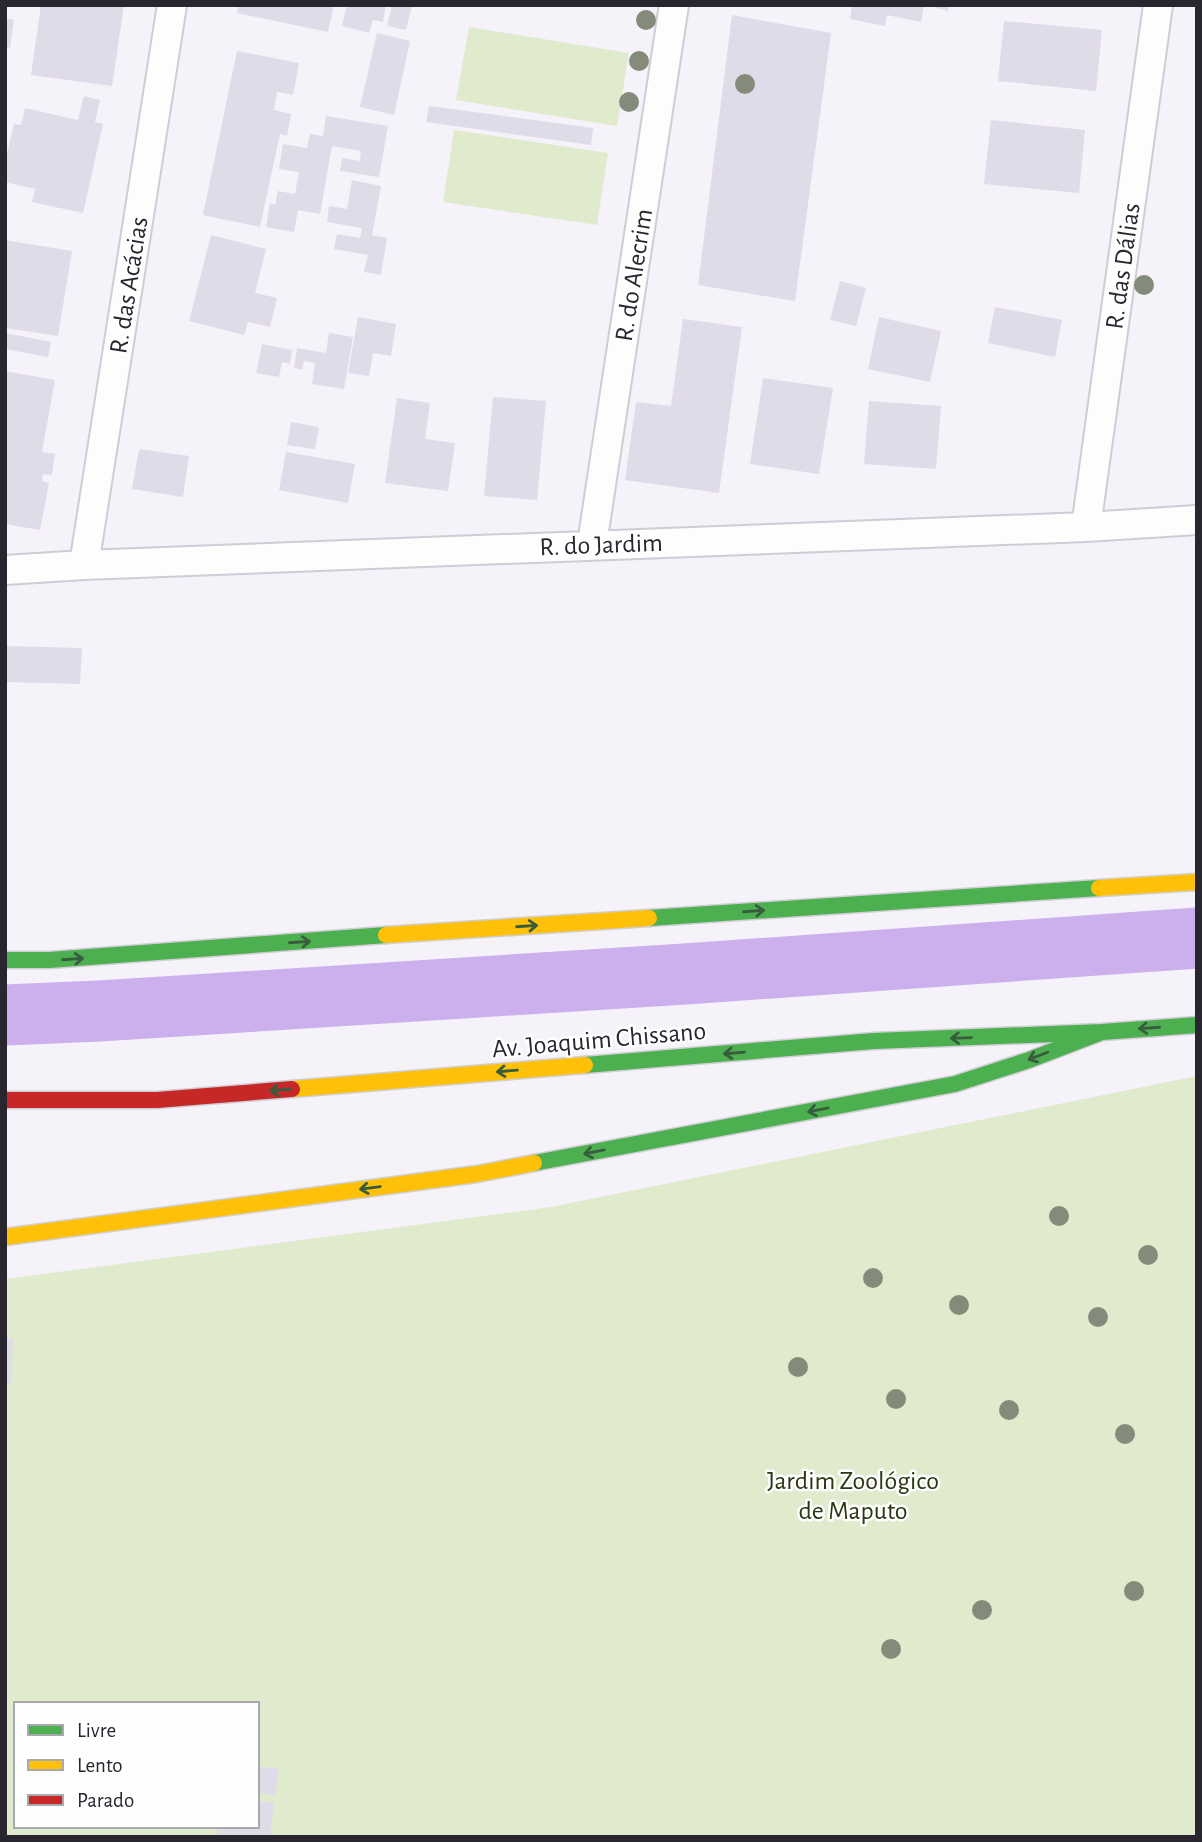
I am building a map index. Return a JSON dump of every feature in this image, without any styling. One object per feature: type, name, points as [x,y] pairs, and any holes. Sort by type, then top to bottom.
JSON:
[{"type":"main road","points":[[5,960],[49,960],[1197,882]]},
{"type":"main road","name":"Av. Joaquim Chissano","points":[[5,1100],[157,1100],[874,1041],[1102,1032],[1197,1025]]},
{"type":"main road","points":[[5,1237],[477,1174],[955,1084],[1102,1032]]},
{"type":"street","name":"R. das Acácias","points":[[84,565],[173,5]]},
{"type":"street","name":"R. do Alecrim","points":[[592,544],[674,5]]},
{"type":"street","name":"R. das Dálias","points":[[1086,527],[1158,5]]},
{"type":"street","name":"R. do Jardim","points":[[5,570],[592,544],[1086,527],[1197,520]]},
{"type":"green space","points":[[469,27],[629,53],[617,126],[456,100]]},
{"type":"green space","points":[[454,130],[608,153],[597,225],[443,202]]},
{"type":"green space","name":"Jardim Zoológico de Maputo","points":[[1197,1076],[1197,1837],[5,1837],[5,1279],[551,1207]]},
{"type":"building","points":[[41,5],[124,5],[112,86],[31,75]]},
{"type":"building","points":[[239,5],[334,5],[328,32],[237,13]]},
{"type":"building","points":[[347,5],[386,5],[383,22],[373,20],[369,33],[342,26]]},
{"type":"building","points":[[392,5],[412,5],[406,30],[387,26]]},
{"type":"building","points":[[852,5],[924,5],[921,22],[887,15],[885,26],[850,19]]},
{"type":"building","points":[[926,5],[949,5],[948,11]]},
{"type":"building","points":[[732,15],[831,33],[795,301],[698,285]]},
{"type":"building","points":[[5,18],[14,20],[10,48],[5,47]]},
{"type":"building","points":[[1004,21],[1102,30],[1096,91],[998,81]]},
{"type":"building","points":[[377,33],[410,41],[394,115],[360,107]]},
{"type":"building","points":[[237,51],[299,63],[293,95],[277,92],[274,110],[291,114],[287,136],[280,134],[260,227],[203,215]]},
{"type":"building","points":[[84,96],[100,100],[95,122],[103,124],[83,213],[32,202],[35,189],[5,182],[5,162],[14,124],[21,125],[25,108],[78,120]]},
{"type":"building","points":[[429,106],[593,128],[591,145],[426,122]]},
{"type":"building","points":[[326,116],[388,126],[379,177],[340,171],[342,158],[360,161],[361,151],[332,146],[320,214],[298,210],[294,232],[266,227],[270,203],[275,205],[278,191],[295,194],[299,172],[279,169],[283,144],[307,148],[310,134],[323,136]]},
{"type":"building","points":[[991,120],[1085,130],[1079,193],[984,184]]},
{"type":"building","points":[[352,180],[381,186],[372,235],[387,238],[381,275],[364,272],[368,255],[334,249],[337,234],[360,238],[362,228],[327,222],[329,206],[347,209]]},
{"type":"building","points":[[211,235],[266,249],[255,293],[277,298],[270,327],[248,322],[244,335],[189,321]]},
{"type":"building","points":[[5,240],[72,251],[58,336],[5,328]]},
{"type":"building","points":[[840,281],[866,288],[856,326],[830,320]]},
{"type":"building","points":[[995,307],[1062,320],[1055,357],[988,343]]},
{"type":"building","points":[[358,317],[396,324],[391,356],[373,353],[369,376],[348,373]]},
{"type":"building","points":[[879,317],[941,331],[930,382],[868,369]]},
{"type":"building","points":[[683,319],[742,327],[719,493],[625,480],[636,402],[671,406]]},
{"type":"building","points":[[5,333],[51,342],[48,357],[5,349]]},
{"type":"building","points":[[329,333],[353,337],[344,389],[312,384],[315,363],[304,361],[302,370],[294,368],[297,348],[326,353]]},
{"type":"building","points":[[262,344],[292,350],[290,364],[282,362],[279,377],[256,373]]},
{"type":"building","points":[[5,371],[55,380],[42,452],[55,454],[52,475],[43,474],[42,481],[49,483],[40,530],[5,524]]},
{"type":"building","points":[[763,378],[833,388],[819,474],[750,464]]},
{"type":"building","points":[[493,397],[546,401],[537,500],[484,496]]},
{"type":"building","points":[[397,398],[430,403],[425,439],[455,443],[448,491],[385,483]]},
{"type":"building","points":[[869,401],[941,406],[936,469],[864,464]]},
{"type":"building","points":[[291,422],[319,427],[315,449],[287,445]]},
{"type":"building","points":[[139,449],[189,456],[183,497],[132,489]]},
{"type":"building","points":[[286,452],[355,464],[348,503],[279,490]]},
{"type":"building","points":[[5,646],[82,648],[80,684],[5,682]]},
{"type":"building","points":[[5,1338],[13,1338],[11,1383],[5,1383]]},
{"type":"building","points":[[259,1766],[279,1769],[275,1795],[259,1793]]},
{"type":"building","points":[[259,1801],[274,1803],[270,1837],[217,1837],[218,1828],[259,1828]]},
{"type":"waterway","points":[[5,1015],[685,974],[1197,938]]},
{"type":"traffic: fast","points":[[649,918],[1099,888]]},
{"type":"traffic: fast","points":[[5,960],[49,960],[386,935]]},
{"type":"traffic: fast","points":[[585,1065],[874,1041],[1102,1032],[1197,1025]]},
{"type":"traffic: fast","points":[[534,1163],[955,1084],[1102,1032]]},
{"type":"traffic: slow","points":[[1099,888],[1197,882]]},
{"type":"traffic: slow","points":[[386,935],[649,918]]},
{"type":"traffic: slow","points":[[292,1089],[585,1065]]},
{"type":"traffic: slow","points":[[5,1237],[477,1174],[534,1163]]},
{"type":"traffic: jam","points":[[5,1100],[157,1100],[292,1089]]}]
